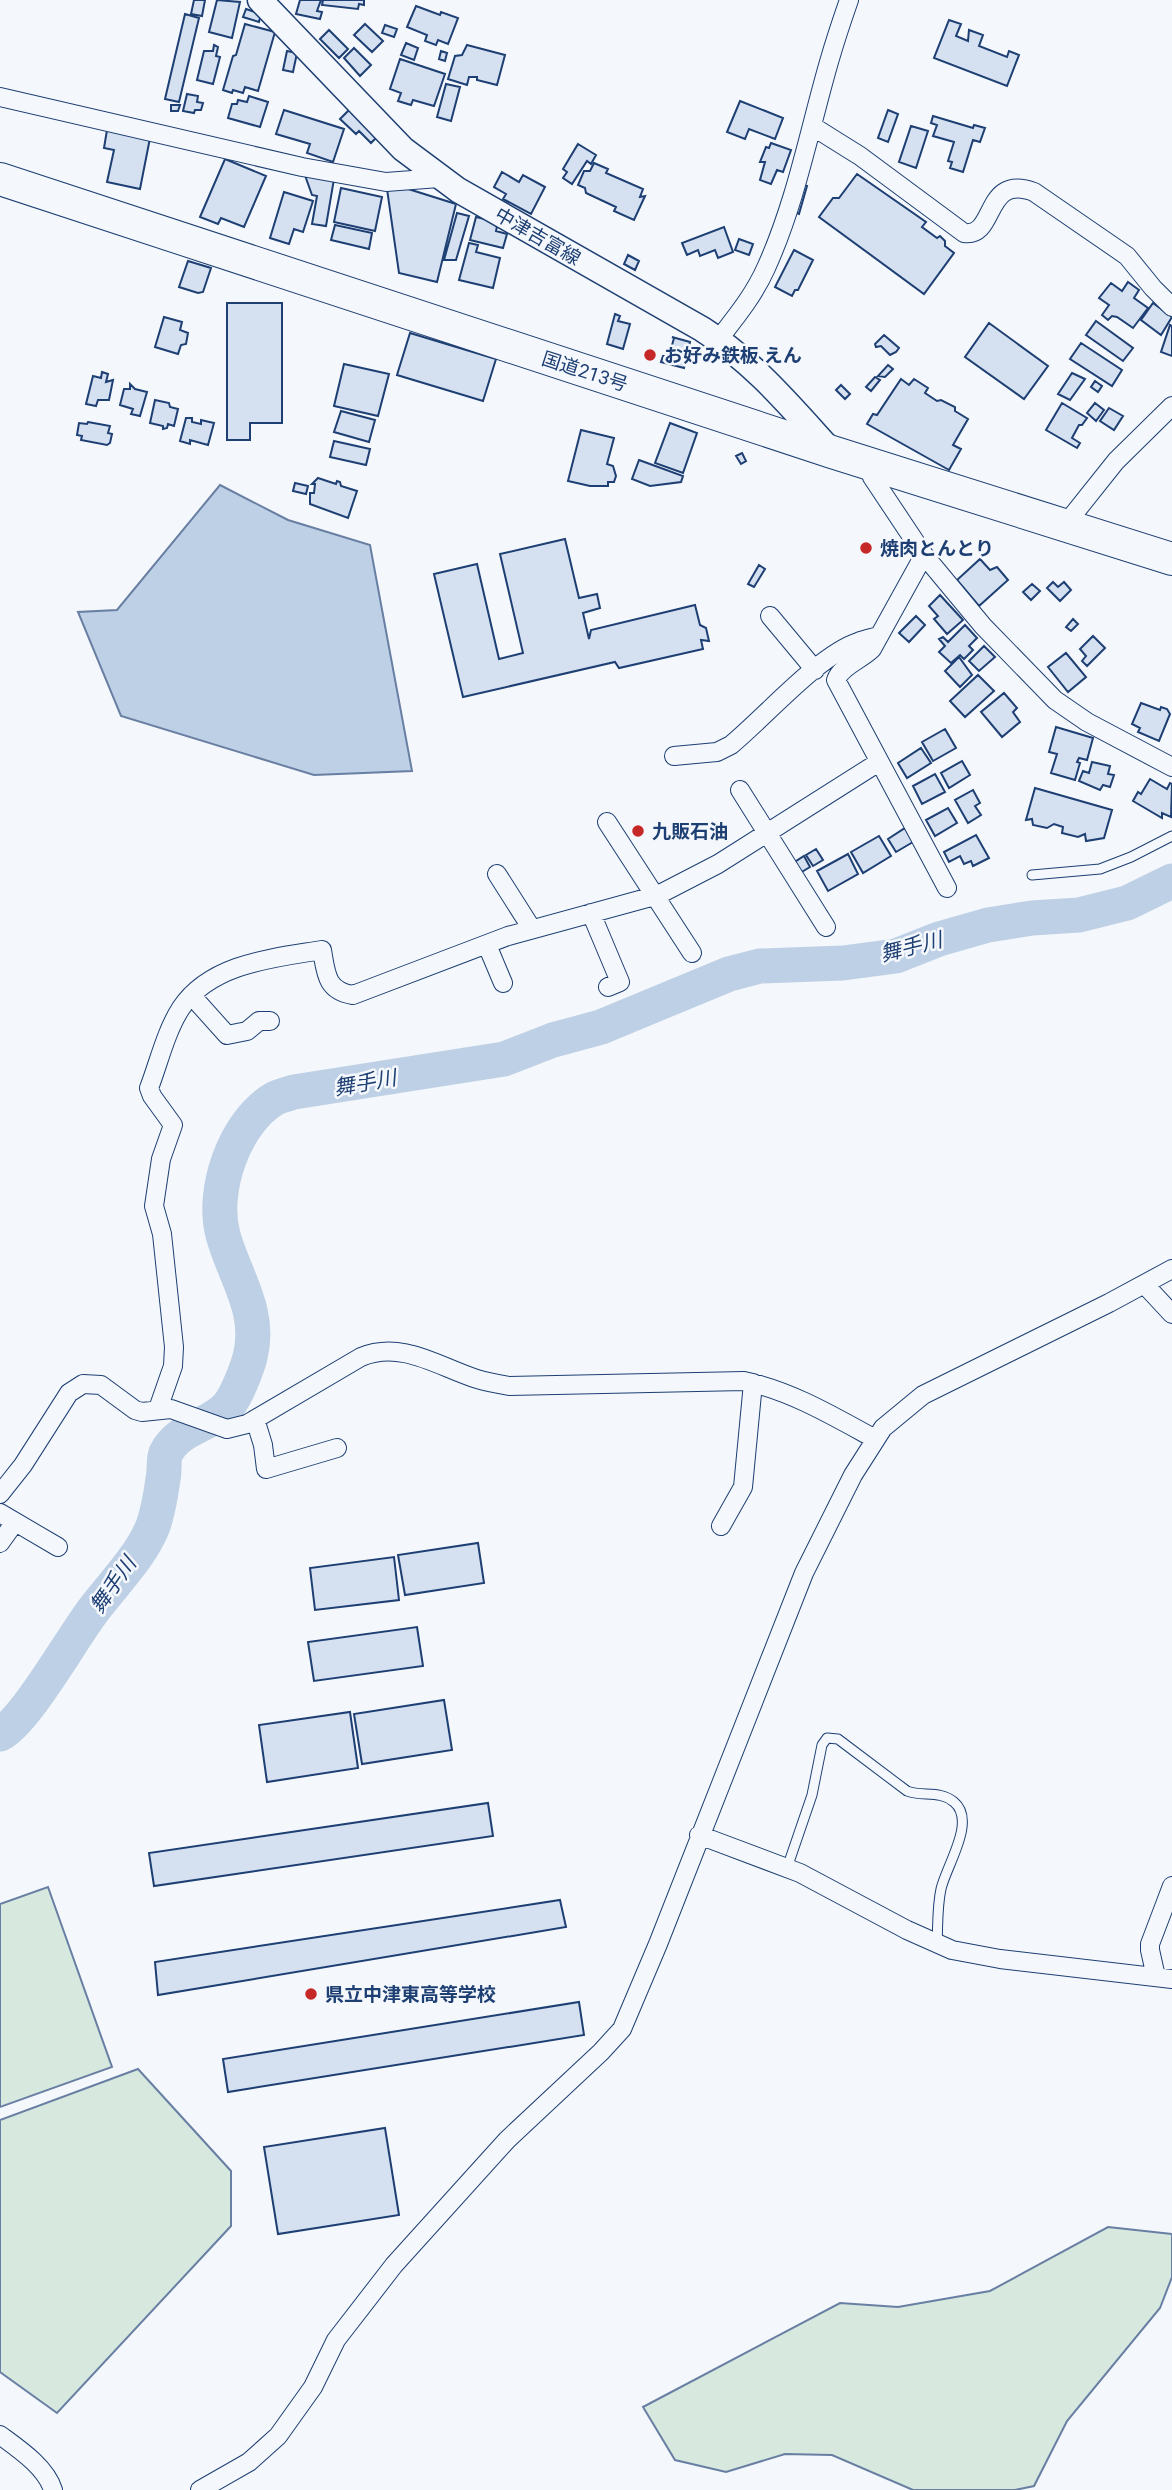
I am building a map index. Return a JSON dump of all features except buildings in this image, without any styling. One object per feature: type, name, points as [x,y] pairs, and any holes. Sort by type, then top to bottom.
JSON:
[{"type":"highway","name":"国道213号","points":[[0,180],[832,453],[1172,559]]},
{"type":"main road","name":"中津吉富線","points":[[260,0],[403,149],[439,178],[735,351],[763,377],[832,453]]},
{"type":"street","points":[[718,340],[748,302],[766,270],[783,224],[829,60],[849,0]]},
{"type":"street","points":[[0,97],[302,167],[386,181],[439,178]]},
{"type":"street","points":[[812,126],[838,141],[964,233],[969,234],[980,229],[993,204],[1003,192],[1015,188],[1034,192],[1127,256],[1172,307]]},
{"type":"street","points":[[1065,526],[1116,461],[1172,406]]},
{"type":"street","points":[[870,464],[872,477],[924,555],[983,626],[1055,700],[1087,722],[1172,767]]},
{"type":"street","points":[[924,555],[879,636],[864,657],[842,670],[836,680],[947,888]]},
{"type":"street","points":[[770,616],[815,670]]},
{"type":"street","points":[[674,756],[717,752],[731,745],[815,670],[842,650],[857,642],[879,636]]},
{"type":"street","points":[[158,1409],[173,1366],[174,1347],[162,1234],[154,1206],[161,1159],[173,1125],[172,1120],[152,1096],[149,1087],[175,1019],[192,996],[215,978],[250,964],[322,950],[326,978],[331,986],[344,994],[353,995],[532,929],[655,896],[718,864],[879,762]]},
{"type":"street","points":[[740,790],[826,927]]},
{"type":"street","points":[[607,822],[692,953]]},
{"type":"street","points":[[497,874],[532,929]]},
{"type":"street","points":[[591,914],[620,982],[608,987]]},
{"type":"street","points":[[487,945],[503,983]]},
{"type":"street","points":[[192,996],[227,1035],[247,1031],[259,1021],[270,1021]]},
{"type":"street","points":[[200,2490],[248,2462],[278,2436],[313,2387],[346,2325],[402,2255],[507,2140],[622,2029],[808,1562],[875,1439],[892,1419],[923,1395],[1172,1269]]},
{"type":"street","points":[[1144,1285],[1172,1314]]},
{"type":"street","points":[[0,1494],[23,1465],[69,1393],[83,1384],[101,1385],[135,1410],[149,1412],[171,1409],[228,1429],[255,1419],[361,1357],[389,1350],[417,1356],[476,1379],[509,1386],[732,1381],[753,1383],[814,1405],[875,1439]]},
{"type":"street","points":[[720,1527],[743,1487],[753,1383]]},
{"type":"street","points":[[255,1419],[263,1445],[266,1469],[337,1448]]},
{"type":"street","points":[[0,1543],[8,1517],[58,1547]]},
{"type":"street","points":[[699,1835],[787,1868],[827,1886],[906,1930],[969,1954],[1164,1978]]},
{"type":"street","points":[[1164,1978],[1150,1951],[1150,1944],[1172,1886]]},
{"type":"street","points":[[0,2435],[16,2446],[44,2474],[53,2490]]},
{"type":"lane","points":[[1032,875],[1100,869],[1121,862],[1172,836]]},
{"type":"lane","points":[[787,1868],[811,1795],[822,1745],[827,1738],[838,1739],[907,1791],[941,1796],[958,1807],[961,1832],[942,1886],[937,1944]]},
{"type":"shaded area","points":[[48,1887],[112,2067],[0,2107],[0,1904]]},
{"type":"shaded area","points":[[138,2069],[231,2171],[231,2226],[57,2413],[0,2372],[0,2120]]},
{"type":"shaded area","points":[[1108,2227],[1172,2234],[1172,2277],[1160,2308],[1067,2421],[1034,2486],[1015,2490],[913,2490],[832,2455],[785,2454],[726,2472],[675,2460],[643,2407],[840,2303],[898,2307],[990,2291]]},
{"type":"water","points":[[220,485],[288,520],[370,545],[412,771],[314,775],[121,716],[78,612],[117,610]]},
{"type":"waterway","name":"舞手川","points":[[0,1734],[11,1726],[36,1696],[95,1608],[142,1548],[155,1520],[165,1456],[172,1444],[187,1432],[221,1413],[231,1402],[241,1383],[250,1357],[252,1324],[250,1309],[223,1235],[220,1199],[223,1179],[237,1141],[247,1124],[274,1099],[294,1092],[504,1059],[553,1040],[601,1027],[729,974],[760,966],[843,963],[896,956],[939,939],[988,925],[1032,918],[1079,915],[1127,903],[1172,881]]},
{"type":"place","name":"お好み鉄板 えん","points":[[650,355]]},
{"type":"place","name":"焼肉とんとり","points":[[866,548]]},
{"type":"place","name":"九販石油","points":[[638,831]]},
{"type":"place","name":"県立中津東高等学校","points":[[311,1994]]}]
